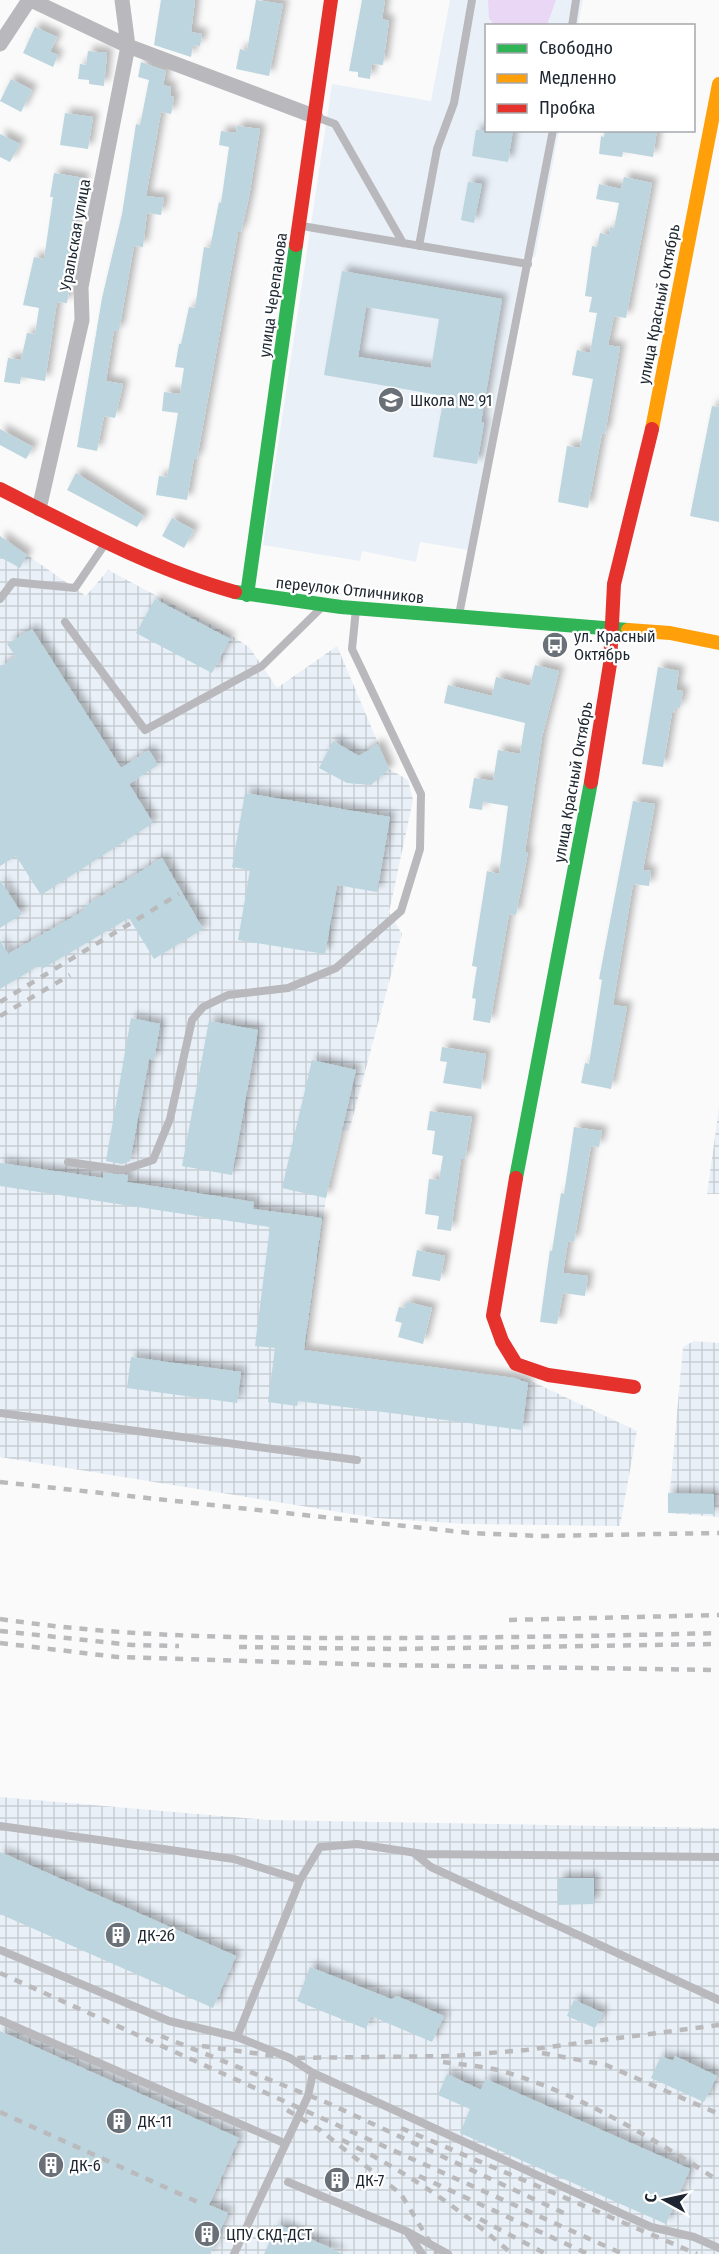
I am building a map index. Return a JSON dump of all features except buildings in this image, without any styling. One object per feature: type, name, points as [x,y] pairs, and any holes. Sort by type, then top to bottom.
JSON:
[{"type":"street","points":[[0,44],[30,0],[128,45],[316,117]]},
{"type":"street","name":"Уральская улица","points":[[39,509],[82,320],[81,287],[128,45],[122,0]]},
{"type":"street","name":"улица Черепанова","points":[[247,596],[331,0]]},
{"type":"street","name":"улица Красный Октябрь","points":[[634,1387],[548,1375],[516,1364],[502,1341],[493,1316],[517,1174],[595,763],[610,664],[614,584],[644,468],[719,84]]},
{"type":"street","name":"переулок Отличников","points":[[0,489],[106,543],[192,580],[247,596],[356,608],[612,627],[670,633],[719,643]]},
{"type":"lane","points":[[419,246],[437,150],[454,103],[472,0]]},
{"type":"lane","points":[[572,24],[576,0]]},
{"type":"lane","points":[[316,117],[335,124],[403,243]]},
{"type":"lane","points":[[459,616],[553,132]]},
{"type":"lane","points":[[300,226],[528,264]]},
{"type":"lane","points":[[0,598],[13,582],[75,588],[106,543]]},
{"type":"lane","points":[[65,622],[144,730],[262,666],[324,605]]},
{"type":"lane","points":[[68,1162],[123,1170],[153,1160],[170,1119],[192,1020],[203,1007],[228,995],[288,988],[336,968],[401,911],[420,849],[421,794],[352,649],[356,608]]},
{"type":"lane","points":[[0,1413],[357,1460]]},
{"type":"lane","points":[[0,1826],[234,1859],[300,1880]]},
{"type":"lane","points":[[237,2037],[300,1880],[320,1847],[357,1844],[414,1853],[719,1857]]},
{"type":"lane","points":[[414,1853],[431,1867],[719,2000]]},
{"type":"lane","points":[[0,1950],[169,2021],[237,2037],[290,2058],[313,2073],[651,2227],[694,2237],[719,2248]]},
{"type":"lane","points":[[0,2020],[284,2143]]},
{"type":"lane","points":[[234,2254],[308,2096],[313,2073]]},
{"type":"lane","points":[[288,2182],[408,2232],[448,2254]]},
{"type":"lane","points":[[408,2232],[422,2254]]},
{"type":"shaded area","name":"Школа № 91","points":[[450,0],[583,0],[578,24],[485,24],[485,132],[559,132],[535,257],[524,256],[469,550],[420,542],[416,562],[362,551],[360,561],[263,545],[332,84],[431,101]]},
{"type":"shaded area","points":[[488,0],[556,0],[547,24],[494,24],[489,18]]},
{"type":"shaded area","points":[[0,536],[86,596],[108,570],[234,637],[250,648],[277,688],[337,646],[389,769],[408,780],[413,800],[389,912],[402,934],[349,1131],[342,1130],[326,1198],[305,1350],[529,1380],[637,1431],[620,1526],[466,1524],[376,1518],[0,1457]]},
{"type":"shaded area","points":[[719,1108],[719,1194],[707,1194]]},
{"type":"shaded area","points":[[694,1341],[719,1343],[719,1517],[668,1513],[683,1347]]},
{"type":"shaded area","points":[[0,1797],[268,1820],[719,1828],[719,2254],[0,2254]]},
{"type":"railway","points":[[0,1002],[179,894]]},
{"type":"railway","points":[[0,1016],[70,975]]},
{"type":"railway","points":[[0,1482],[470,1533],[542,1536],[719,1533]]},
{"type":"railway","points":[[509,1620],[719,1615]]},
{"type":"railway","points":[[0,1619],[90,1630],[225,1637],[451,1638],[719,1633]]},
{"type":"railway","points":[[0,1631],[132,1645],[179,1646]]},
{"type":"railway","points":[[0,1643],[117,1657],[382,1665],[719,1670]]},
{"type":"railway","points":[[239,1647],[393,1649],[719,1644]]},
{"type":"railway","points":[[0,1973],[623,2254]]},
{"type":"railway","points":[[202,2046],[290,2058],[453,2056],[526,2050],[719,2025]]},
{"type":"railway","points":[[161,2036],[330,2104],[568,2215]]},
{"type":"railway","points":[[542,2053],[606,2065],[719,2114]]},
{"type":"railway","points":[[443,2062],[502,2071],[559,2092],[615,2118],[719,2181]]},
{"type":"railway","points":[[287,2110],[320,2130],[401,2194],[437,2254]]},
{"type":"railway","points":[[0,2112],[202,2204]]},
{"type":"railway","points":[[401,2128],[697,2254]]},
{"type":"railway","points":[[342,2140],[388,2164],[431,2191],[473,2221],[512,2254]]},
{"type":"railway","points":[[419,2176],[588,2254]]},
{"type":"railway","points":[[480,2219],[546,2254]]},
{"type":"traffic: fast","points":[[247,595],[296,245]]},
{"type":"traffic: fast","points":[[235,592],[341,607],[628,630]]},
{"type":"traffic: fast","points":[[516,1178],[591,782]]},
{"type":"traffic: slow","points":[[652,429],[719,84]]},
{"type":"traffic: slow","points":[[628,630],[670,633],[719,643]]},
{"type":"traffic: jam","points":[[296,245],[331,0]]},
{"type":"traffic: jam","points":[[591,782],[610,664],[614,584],[652,429]]},
{"type":"traffic: jam","points":[[0,489],[144,560],[235,592]]},
{"type":"traffic: jam","points":[[516,1178],[493,1316],[502,1341],[516,1364],[548,1375],[634,1387]]},
{"type":"place","name":"Школа № 91","points":[[391,400]]},
{"type":"place","name":"ул. Красный Октябрь","points":[[555,645]]},
{"type":"place","name":"ДК-2б","points":[[118,1935]]},
{"type":"place","name":"ДК-11","points":[[119,2121]]},
{"type":"place","name":"ДК-6","points":[[51,2165]]},
{"type":"place","name":"ДК-7","points":[[337,2180]]},
{"type":"place","name":"ЦПУ СКД-ДСТ","points":[[207,2234]]}]
